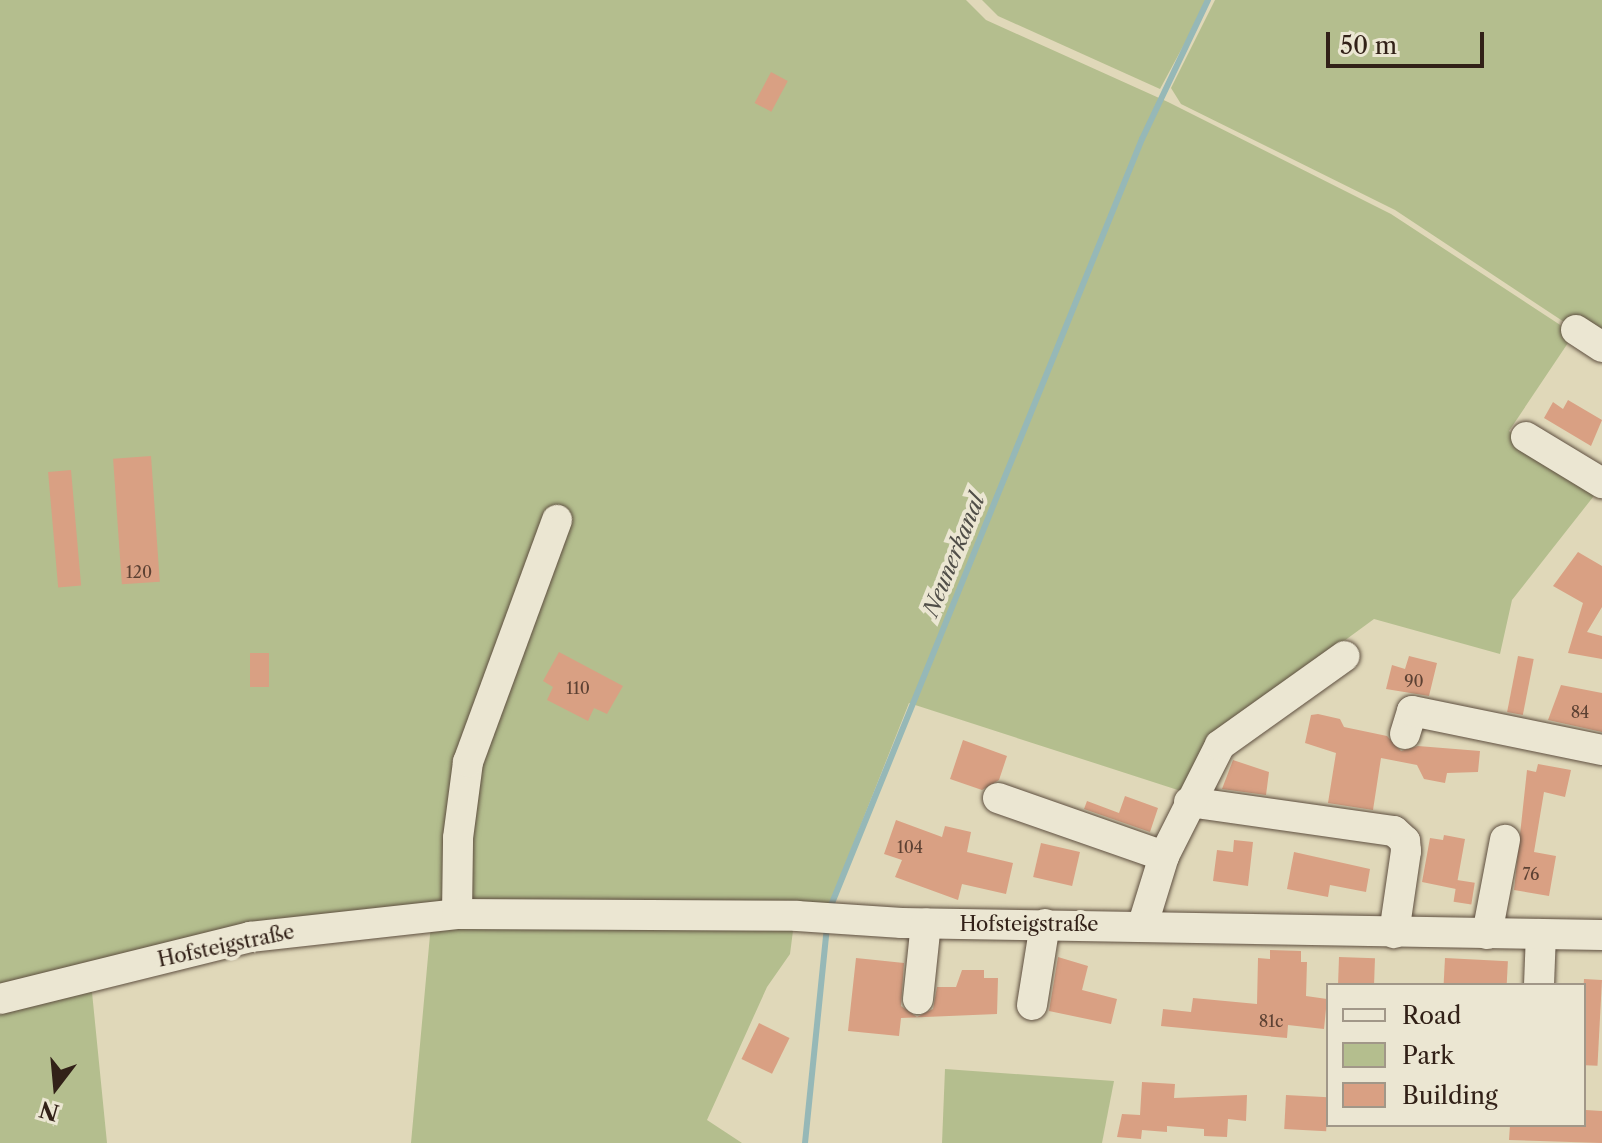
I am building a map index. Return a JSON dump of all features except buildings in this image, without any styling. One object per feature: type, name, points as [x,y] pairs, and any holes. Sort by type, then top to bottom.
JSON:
[{"type":"street","points":[[1576,330],[1602,347]]},
{"type":"street","points":[[1526,437],[1602,483]]},
{"type":"street","points":[[457,914],[458,838],[468,762],[557,520]]},
{"type":"street","points":[[1143,924],[1164,856],[1220,745],[1345,656]]},
{"type":"street","points":[[1405,734],[1412,711],[1602,750]]},
{"type":"street","points":[[998,798],[1164,856]]},
{"type":"street","points":[[1189,802],[1394,831],[1405,841],[1406,851],[1394,933]]},
{"type":"street","points":[[1487,934],[1505,840]]},
{"type":"street","name":"Hofsteigstraße","points":[[0,999],[250,937],[457,914],[806,916],[926,923],[1143,924],[1394,933],[1602,935]]},
{"type":"street","points":[[918,999],[926,923]]},
{"type":"street","points":[[1032,1005],[1045,924]]},
{"type":"street","points":[[1539,983],[1541,934]]},
{"type":"green space","points":[[0,0],[966,0],[986,20],[1168,102],[1391,214],[1574,334],[1509,431],[1597,492],[1512,600],[1500,654],[1374,619],[1217,734],[1184,792],[909,703],[828,908],[794,923],[790,954],[767,987],[707,1120],[742,1143],[411,1143],[431,924],[402,924],[91,982],[107,1143],[0,1143]]},
{"type":"green space","points":[[982,0],[1208,0],[1160,89],[998,16]]},
{"type":"green space","points":[[1215,0],[1602,0],[1602,347],[1395,210],[1181,104],[1171,88]]},
{"type":"green space","points":[[945,1069],[1114,1081],[1102,1143],[942,1143]]},
{"type":"waterway","name":"Neunerkanal","points":[[830,908],[1142,139],[1208,0]]},
{"type":"waterway","name":"Neunerkanal","points":[[805,1143],[827,927]]}]
